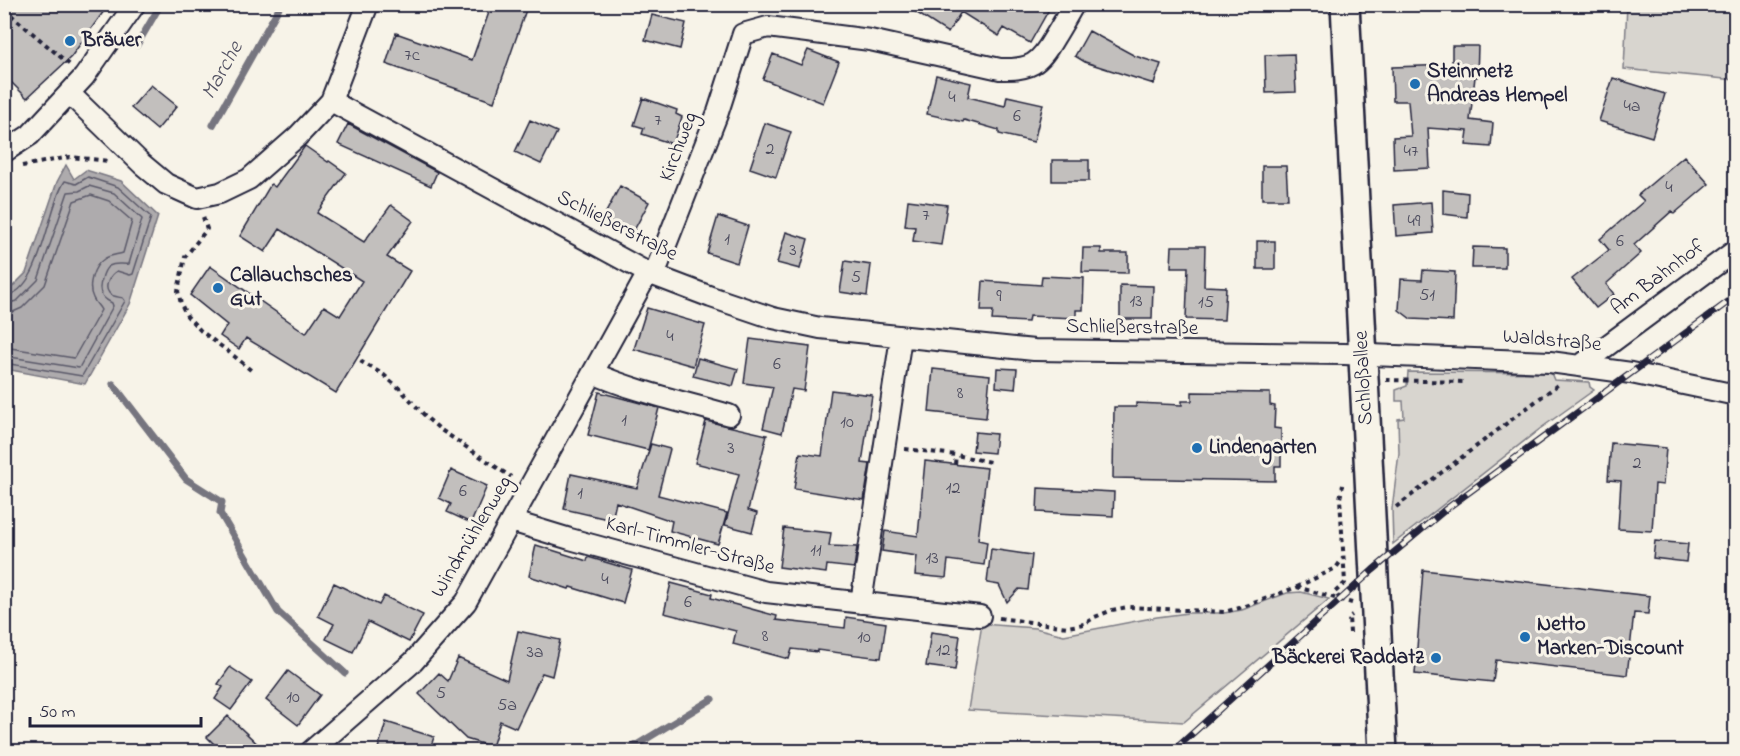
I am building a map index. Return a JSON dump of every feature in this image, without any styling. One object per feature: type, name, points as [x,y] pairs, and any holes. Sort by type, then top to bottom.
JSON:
[{"type":"main road","name":"Schloßallee","points":[[1345,4],[1383,752]]},
{"type":"street","points":[[4,152],[30,135],[84,77],[135,4]]},
{"type":"street","points":[[69,93],[162,181],[197,198],[220,193],[249,179],[298,136],[331,101],[368,4]]},
{"type":"street","name":"Kirchweg","points":[[651,274],[718,112],[743,34],[768,27],[870,40],[1000,69],[1017,70],[1041,60],[1074,4]]},
{"type":"street","name":"Schließerstraße","points":[[331,101],[651,274],[773,318],[820,328],[1034,350],[1363,354]]},
{"type":"street","name":"Am Bahnhof","points":[[1581,365],[1736,250]]},
{"type":"street","name":"Windmühlenweg","points":[[310,752],[413,662],[466,602],[593,373],[651,274]]},
{"type":"street","points":[[861,603],[901,337]]},
{"type":"street","name":"Waldstraße","points":[[1363,354],[1581,365],[1736,395]]},
{"type":"street","points":[[593,373],[649,393],[729,415]]},
{"type":"street","name":"Karl-Timmler-Straße","points":[[511,521],[579,542],[766,592],[980,616]]},
{"type":"path","points":[[4,9],[84,77]]},
{"type":"path","points":[[20,166],[70,157],[142,164]]},
{"type":"path","points":[[197,198],[207,230],[185,257],[178,291],[181,304],[201,331],[253,372]]},
{"type":"path","points":[[360,361],[384,375],[447,435],[530,489]]},
{"type":"path","points":[[1371,522],[1392,509],[1557,386],[1581,365]]},
{"type":"path","points":[[885,447],[956,455],[990,462]]},
{"type":"path","points":[[955,464],[956,455]]},
{"type":"path","points":[[1341,498],[1345,583],[1335,592],[1341,600]]},
{"type":"path","points":[[980,616],[1068,627],[1084,624],[1112,610],[1128,607],[1224,612],[1297,587],[1336,568],[1344,558]]},
{"type":"path","points":[[1297,587],[1376,610]]},
{"type":"shaded area","points":[[1627,5],[1735,5],[1735,80],[1624,69]]},
{"type":"shaded area","points":[[1408,372],[1551,373],[1554,380],[1589,382],[1590,387],[1594,390],[1541,428],[1393,544],[1392,509],[1399,453],[1398,419],[1404,418],[1403,401],[1396,401],[1396,390],[1407,386]]},
{"type":"shaded area","points":[[1301,592],[1329,599],[1184,722],[968,710],[982,624],[1035,628],[1064,635],[1157,617],[1242,610],[1287,593]]},
{"type":"water","points":[[66,165],[74,179],[86,170],[121,181],[158,216],[130,304],[85,384],[5,369],[5,291],[9,290],[26,273],[57,182]]},
{"type":"building","points":[[4,4],[109,4],[71,57],[27,98],[4,75]]},
{"type":"building","points":[[492,4],[528,4],[494,102],[386,64],[396,33],[472,60]]},
{"type":"building","points":[[903,4],[1052,4],[1030,43],[1004,28],[999,36],[961,12],[948,33]]},
{"type":"building","points":[[652,15],[686,23],[680,49],[645,40]]},
{"type":"building","points":[[1089,31],[1135,56],[1161,64],[1154,84],[1085,62],[1075,56]]},
{"type":"building","points":[[1452,46],[1478,46],[1477,77],[1475,77],[1470,120],[1493,123],[1491,147],[1466,145],[1468,131],[1428,128],[1430,168],[1394,170],[1393,137],[1411,136],[1408,101],[1393,101],[1392,67],[1452,65]]},
{"type":"building","points":[[808,50],[839,62],[823,103],[763,79],[773,54],[801,65]]},
{"type":"building","points":[[1294,54],[1296,92],[1266,93],[1265,55]]},
{"type":"building","points":[[936,75],[971,83],[968,97],[1005,106],[1007,96],[1043,104],[1034,142],[999,134],[999,130],[964,120],[963,122],[927,114]]},
{"type":"building","points":[[1613,78],[1665,94],[1652,137],[1599,121]]},
{"type":"building","points":[[151,85],[177,106],[157,130],[131,108]]},
{"type":"building","points":[[643,98],[677,110],[676,114],[682,117],[673,144],[642,134],[644,128],[634,125]]},
{"type":"building","points":[[530,120],[557,132],[541,164],[515,152]]},
{"type":"building","points":[[765,123],[791,132],[776,177],[750,168]]},
{"type":"building","points":[[348,124],[437,172],[431,186],[338,144]]},
{"type":"building","name":"Callauchsches Gut","points":[[305,146],[346,173],[317,213],[364,242],[391,205],[413,221],[387,257],[410,271],[336,393],[246,338],[239,349],[220,336],[227,325],[190,295],[210,266],[306,333],[324,306],[340,316],[362,281],[280,229],[265,252],[240,236],[271,184],[275,187]]},
{"type":"building","points":[[1684,156],[1709,184],[1674,214],[1672,211],[1634,245],[1641,253],[1606,284],[1614,294],[1596,308],[1572,279],[1609,250],[1600,239],[1644,201],[1638,195]]},
{"type":"building","points":[[1052,160],[1089,160],[1089,181],[1052,181]]},
{"type":"building","points":[[1262,166],[1286,166],[1288,199],[1262,199]]},
{"type":"building","points":[[620,186],[649,202],[632,234],[603,218]]},
{"type":"building","points":[[1443,190],[1468,193],[1467,217],[1443,214]]},
{"type":"building","points":[[908,200],[947,205],[941,245],[913,241],[915,227],[905,226]]},
{"type":"building","points":[[1431,202],[1433,233],[1396,236],[1394,205]]},
{"type":"building","points":[[718,216],[748,226],[737,263],[707,253]]},
{"type":"building","points":[[786,232],[808,239],[800,269],[777,263]]},
{"type":"building","points":[[1257,241],[1275,241],[1275,269],[1257,269]]},
{"type":"building","points":[[1172,246],[1205,246],[1204,286],[1226,287],[1224,320],[1186,319],[1188,267],[1171,267]]},
{"type":"building","points":[[1473,247],[1505,248],[1505,268],[1472,268]]},
{"type":"building","points":[[1083,248],[1101,248],[1101,253],[1128,253],[1128,273],[1082,272]]},
{"type":"building","points":[[845,261],[871,265],[867,296],[840,292]]},
{"type":"building","points":[[1423,270],[1455,272],[1453,321],[1411,319],[1399,310],[1401,279],[1422,280]]},
{"type":"building","points":[[1042,276],[1084,278],[1083,310],[1076,310],[1076,318],[1029,316],[1028,322],[992,320],[993,311],[981,311],[983,281],[1041,285]]},
{"type":"building","points":[[1120,285],[1153,286],[1152,319],[1120,319]]},
{"type":"building","points":[[647,308],[705,325],[693,366],[634,349]]},
{"type":"building","points":[[750,339],[810,347],[804,391],[792,389],[782,433],[763,428],[773,387],[744,383]]},
{"type":"building","points":[[698,358],[738,369],[733,386],[693,376]]},
{"type":"building","points":[[997,368],[1017,369],[1015,389],[996,387]]},
{"type":"building","points":[[933,369],[990,375],[986,418],[929,412]]},
{"type":"building","points":[[831,390],[872,395],[862,463],[870,464],[864,500],[794,489],[800,453],[822,456]]},
{"type":"building","points":[[599,392],[659,408],[648,450],[588,435]]},
{"type":"building","name":"Lindengarten","points":[[1192,392],[1270,393],[1270,405],[1275,406],[1274,428],[1281,429],[1281,466],[1275,466],[1275,481],[1113,478],[1114,407],[1136,407],[1136,403],[1182,405],[1182,401],[1192,401]]},
{"type":"building","points":[[706,421],[767,435],[748,510],[757,513],[752,532],[725,525],[739,474],[695,463]]},
{"type":"building","points":[[975,432],[996,434],[994,453],[973,451]]},
{"type":"building","points":[[1611,443],[1666,448],[1663,485],[1655,484],[1652,531],[1618,529],[1621,481],[1608,480]]},
{"type":"building","points":[[651,444],[670,449],[658,495],[727,513],[718,544],[670,531],[672,521],[616,502],[612,520],[564,509],[571,474],[637,488]]},
{"type":"building","points":[[925,461],[987,468],[978,540],[987,542],[984,565],[948,560],[946,578],[915,575],[917,556],[882,551],[885,531],[918,536]]},
{"type":"building","points":[[451,470],[487,486],[471,523],[447,512],[451,504],[439,498]]},
{"type":"building","points":[[1038,488],[1114,492],[1113,516],[1037,512]]},
{"type":"building","points":[[784,528],[831,533],[829,546],[857,547],[854,568],[827,565],[826,573],[779,567]]},
{"type":"building","points":[[1655,541],[1688,544],[1686,562],[1653,558]]},
{"type":"building","points":[[536,545],[587,561],[588,557],[632,570],[623,603],[529,576]]},
{"type":"building","points":[[991,549],[1032,555],[1028,590],[1019,589],[1007,602],[999,585],[987,583]]},
{"type":"building","name":"Netto Marken-Discount","points":[[1423,570],[1650,596],[1648,614],[1634,613],[1627,675],[1496,660],[1493,682],[1415,674]]},
{"type":"building","points":[[334,583],[379,605],[384,596],[423,615],[409,642],[368,622],[353,652],[326,639],[334,624],[318,616]]},
{"type":"building","points":[[671,583],[712,594],[711,598],[777,616],[776,620],[845,628],[846,617],[886,623],[881,658],[792,649],[789,659],[733,644],[736,631],[664,613]]},
{"type":"building","points":[[518,631],[560,640],[552,676],[542,673],[516,728],[500,721],[492,747],[466,739],[419,694],[439,673],[448,681],[458,658],[507,680]]},
{"type":"building","points":[[931,632],[960,636],[955,670],[926,666]]},
{"type":"building","points":[[230,667],[252,682],[231,710],[215,699],[223,687],[218,684]]},
{"type":"building","points":[[288,671],[320,695],[298,725],[266,700]]},
{"type":"building","points":[[228,716],[266,752],[222,752],[207,737]]},
{"type":"building","points":[[386,722],[434,737],[429,752],[377,752]]},
{"type":"waterway","points":[[137,45],[161,4]]},
{"type":"waterway","name":"Marche","points":[[213,125],[281,4]]},
{"type":"waterway","points":[[113,384],[186,479],[222,502],[220,513],[278,612],[345,673]]},
{"type":"waterway","points":[[625,752],[712,699]]},
{"type":"railway","points":[[1172,752],[1373,570],[1446,509],[1736,296]]},
{"type":"place","name":"Bräuer","points":[[70,41]]},
{"type":"place","name":"Steinmetz Andreas Hempel","points":[[1415,84]]},
{"type":"place","name":"Callauchsches Gut","points":[[218,288]]},
{"type":"place","name":"Lindengarten","points":[[1197,448]]},
{"type":"place","name":"Netto Marken-Discount","points":[[1525,637]]},
{"type":"place","name":"Bäckerei Raddatz","points":[[1436,658]]}]
